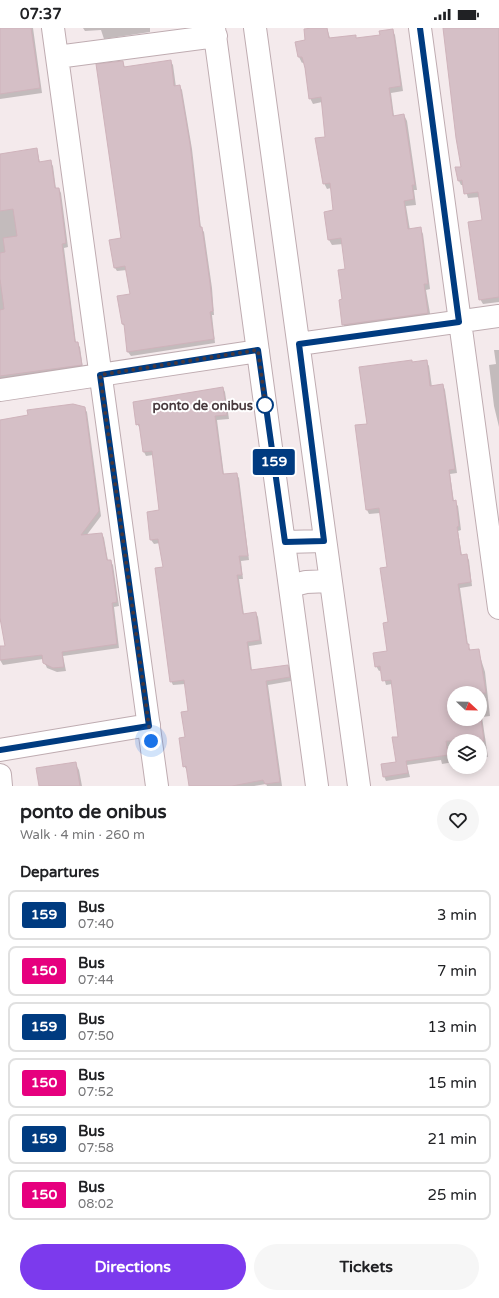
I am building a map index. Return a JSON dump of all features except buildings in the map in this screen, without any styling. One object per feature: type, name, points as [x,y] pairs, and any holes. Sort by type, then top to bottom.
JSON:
[{"type":"street","points":[[53,28],[157,786]]},
{"type":"street","points":[[254,28],[299,344],[324,541],[359,786]]},
{"type":"street","points":[[420,28],[499,608]]},
{"type":"street","points":[[57,57],[215,32],[317,786]]},
{"type":"street","points":[[299,344],[499,316]]},
{"type":"street","points":[[0,390],[258,350]]},
{"type":"street","points":[[285,542],[324,541]]},
{"type":"street","points":[[290,586],[306,582],[330,581]]},
{"type":"street","points":[[0,750],[149,726]]},
{"type":"street","points":[[0,776],[2,786]]},
{"type":"bus line","name":"159","points":[[0,750],[149,726],[104,391],[100,375],[258,350],[285,542],[324,541],[299,344],[459,322],[420,28]]},
{"type":"place","name":"ponto de onibus","points":[[265,405]]},
{"type":"route","points":[[151,741],[104,391],[100,375],[258,350],[266,409],[265,405]]}]
